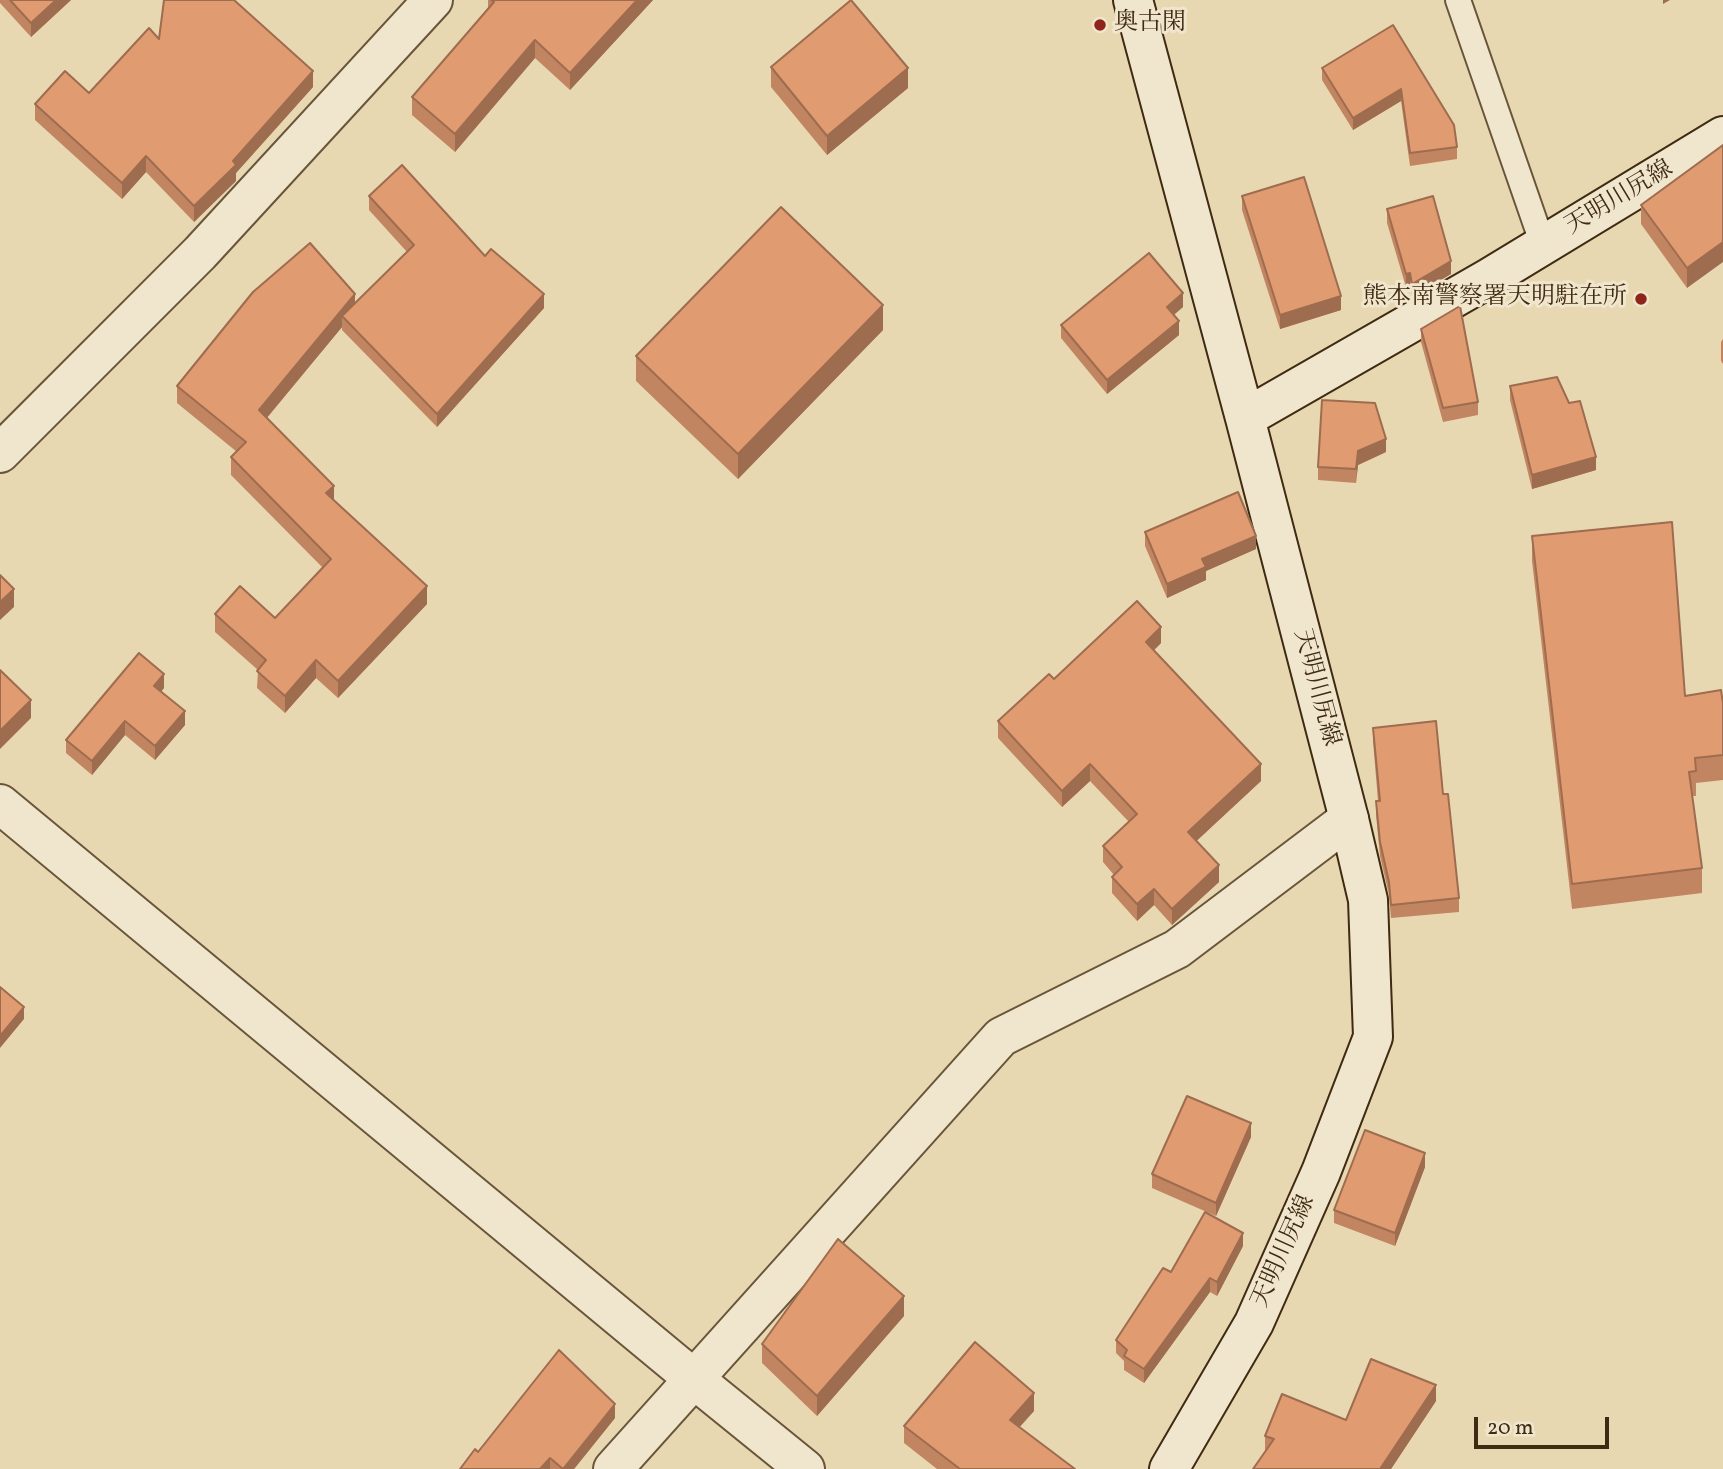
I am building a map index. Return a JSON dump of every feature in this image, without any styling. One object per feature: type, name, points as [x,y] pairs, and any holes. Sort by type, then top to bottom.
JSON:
[{"type":"street","points":[[0,453],[200,253],[433,0]]},
{"type":"street","points":[[1133,0],[1245,418]]},
{"type":"street","name":"天明川尻線","points":[[1169,1469],[1254,1323],[1321,1172],[1373,1037],[1368,900],[1245,418],[1543,245],[1723,136]]},
{"type":"street","points":[[0,804],[805,1469]]},
{"type":"street","points":[[613,1469],[1001,1037],[1177,949],[1349,819]]},
{"type":"lane","points":[[1458,0],[1543,245]]},
{"type":"building","points":[[10,0],[56,0],[31,23]]},
{"type":"building","points":[[164,0],[234,0],[313,71],[233,161],[236,165],[194,206],[146,156],[122,183],[35,104],[65,71],[89,93],[149,28],[159,39]]},
{"type":"building","points":[[491,0],[637,0],[570,73],[535,40],[455,134],[412,97],[494,2]]},
{"type":"building","points":[[851,0],[908,68],[827,136],[771,67]]},
{"type":"building","points":[[1393,25],[1454,125],[1457,147],[1410,153],[1401,89],[1353,118],[1322,68]]},
{"type":"building","points":[[1723,145],[1723,242],[1687,268],[1641,205]]},
{"type":"building","points":[[402,165],[485,256],[491,249],[544,294],[437,414],[342,316],[414,245],[369,196]]},
{"type":"building","points":[[1304,177],[1341,296],[1280,315],[1242,196]]},
{"type":"building","points":[[1433,196],[1451,261],[1412,284],[1410,273],[1406,274],[1387,209]]},
{"type":"building","points":[[781,207],[883,305],[738,454],[636,356]]},
{"type":"building","points":[[310,243],[355,294],[259,410],[334,486],[326,493],[427,586],[338,681],[316,660],[285,696],[257,671],[266,660],[215,614],[240,586],[275,618],[331,559],[231,457],[246,442],[177,386],[253,292]]},
{"type":"building","points":[[1149,253],[1183,293],[1167,307],[1179,321],[1107,380],[1061,325]]},
{"type":"building","points":[[1460,306],[1478,402],[1443,408],[1421,329]]},
{"type":"building","points":[[1557,377],[1569,403],[1580,401],[1596,457],[1532,475],[1510,386]]},
{"type":"building","points":[[1322,400],[1375,403],[1386,439],[1358,451],[1356,469],[1318,467]]},
{"type":"building","points":[[1238,492],[1256,536],[1202,559],[1206,567],[1167,584],[1145,532]]},
{"type":"building","points":[[1672,522],[1685,696],[1721,690],[1723,703],[1723,755],[1695,758],[1696,771],[1689,772],[1702,868],[1572,884],[1532,536]]},
{"type":"building","points":[[0,575],[14,589],[0,602]]},
{"type":"building","points":[[1137,601],[1161,627],[1146,642],[1261,764],[1188,832],[1219,865],[1172,909],[1154,889],[1137,904],[1112,877],[1122,867],[1103,846],[1137,814],[1090,764],[1062,791],[998,721],[1049,674],[1054,679]]},
{"type":"building","points":[[139,653],[164,674],[154,686],[185,711],[155,746],[125,721],[92,761],[66,740]]},
{"type":"building","points":[[0,670],[31,700],[0,731]]},
{"type":"building","points":[[1436,721],[1443,794],[1448,794],[1459,898],[1391,905],[1380,842],[1376,801],[1380,801],[1373,728]]},
{"type":"building","points":[[0,987],[24,1007],[0,1036]]},
{"type":"building","points":[[1187,1096],[1251,1123],[1216,1203],[1152,1174]]},
{"type":"building","points":[[1365,1130],[1425,1153],[1395,1233],[1334,1210]]},
{"type":"building","points":[[1205,1212],[1243,1233],[1217,1282],[1210,1278],[1144,1369],[1124,1356],[1127,1350],[1116,1340],[1163,1268],[1171,1272]]},
{"type":"building","points":[[838,1239],[904,1296],[817,1396],[762,1344]]},
{"type":"building","points":[[975,1342],[1034,1393],[1010,1420],[1075,1469],[960,1469],[904,1426]]},
{"type":"building","points":[[559,1350],[615,1404],[563,1469],[550,1458],[540,1469],[460,1469],[475,1449],[478,1452]]},
{"type":"building","points":[[1371,1359],[1436,1385],[1380,1469],[1253,1469],[1274,1439],[1265,1436],[1282,1394],[1346,1420]]},
{"type":"place","name":"奥古閑","points":[[1100,25]]},
{"type":"place","name":"熊本南警察署天明駐在所","points":[[1641,299]]}]
